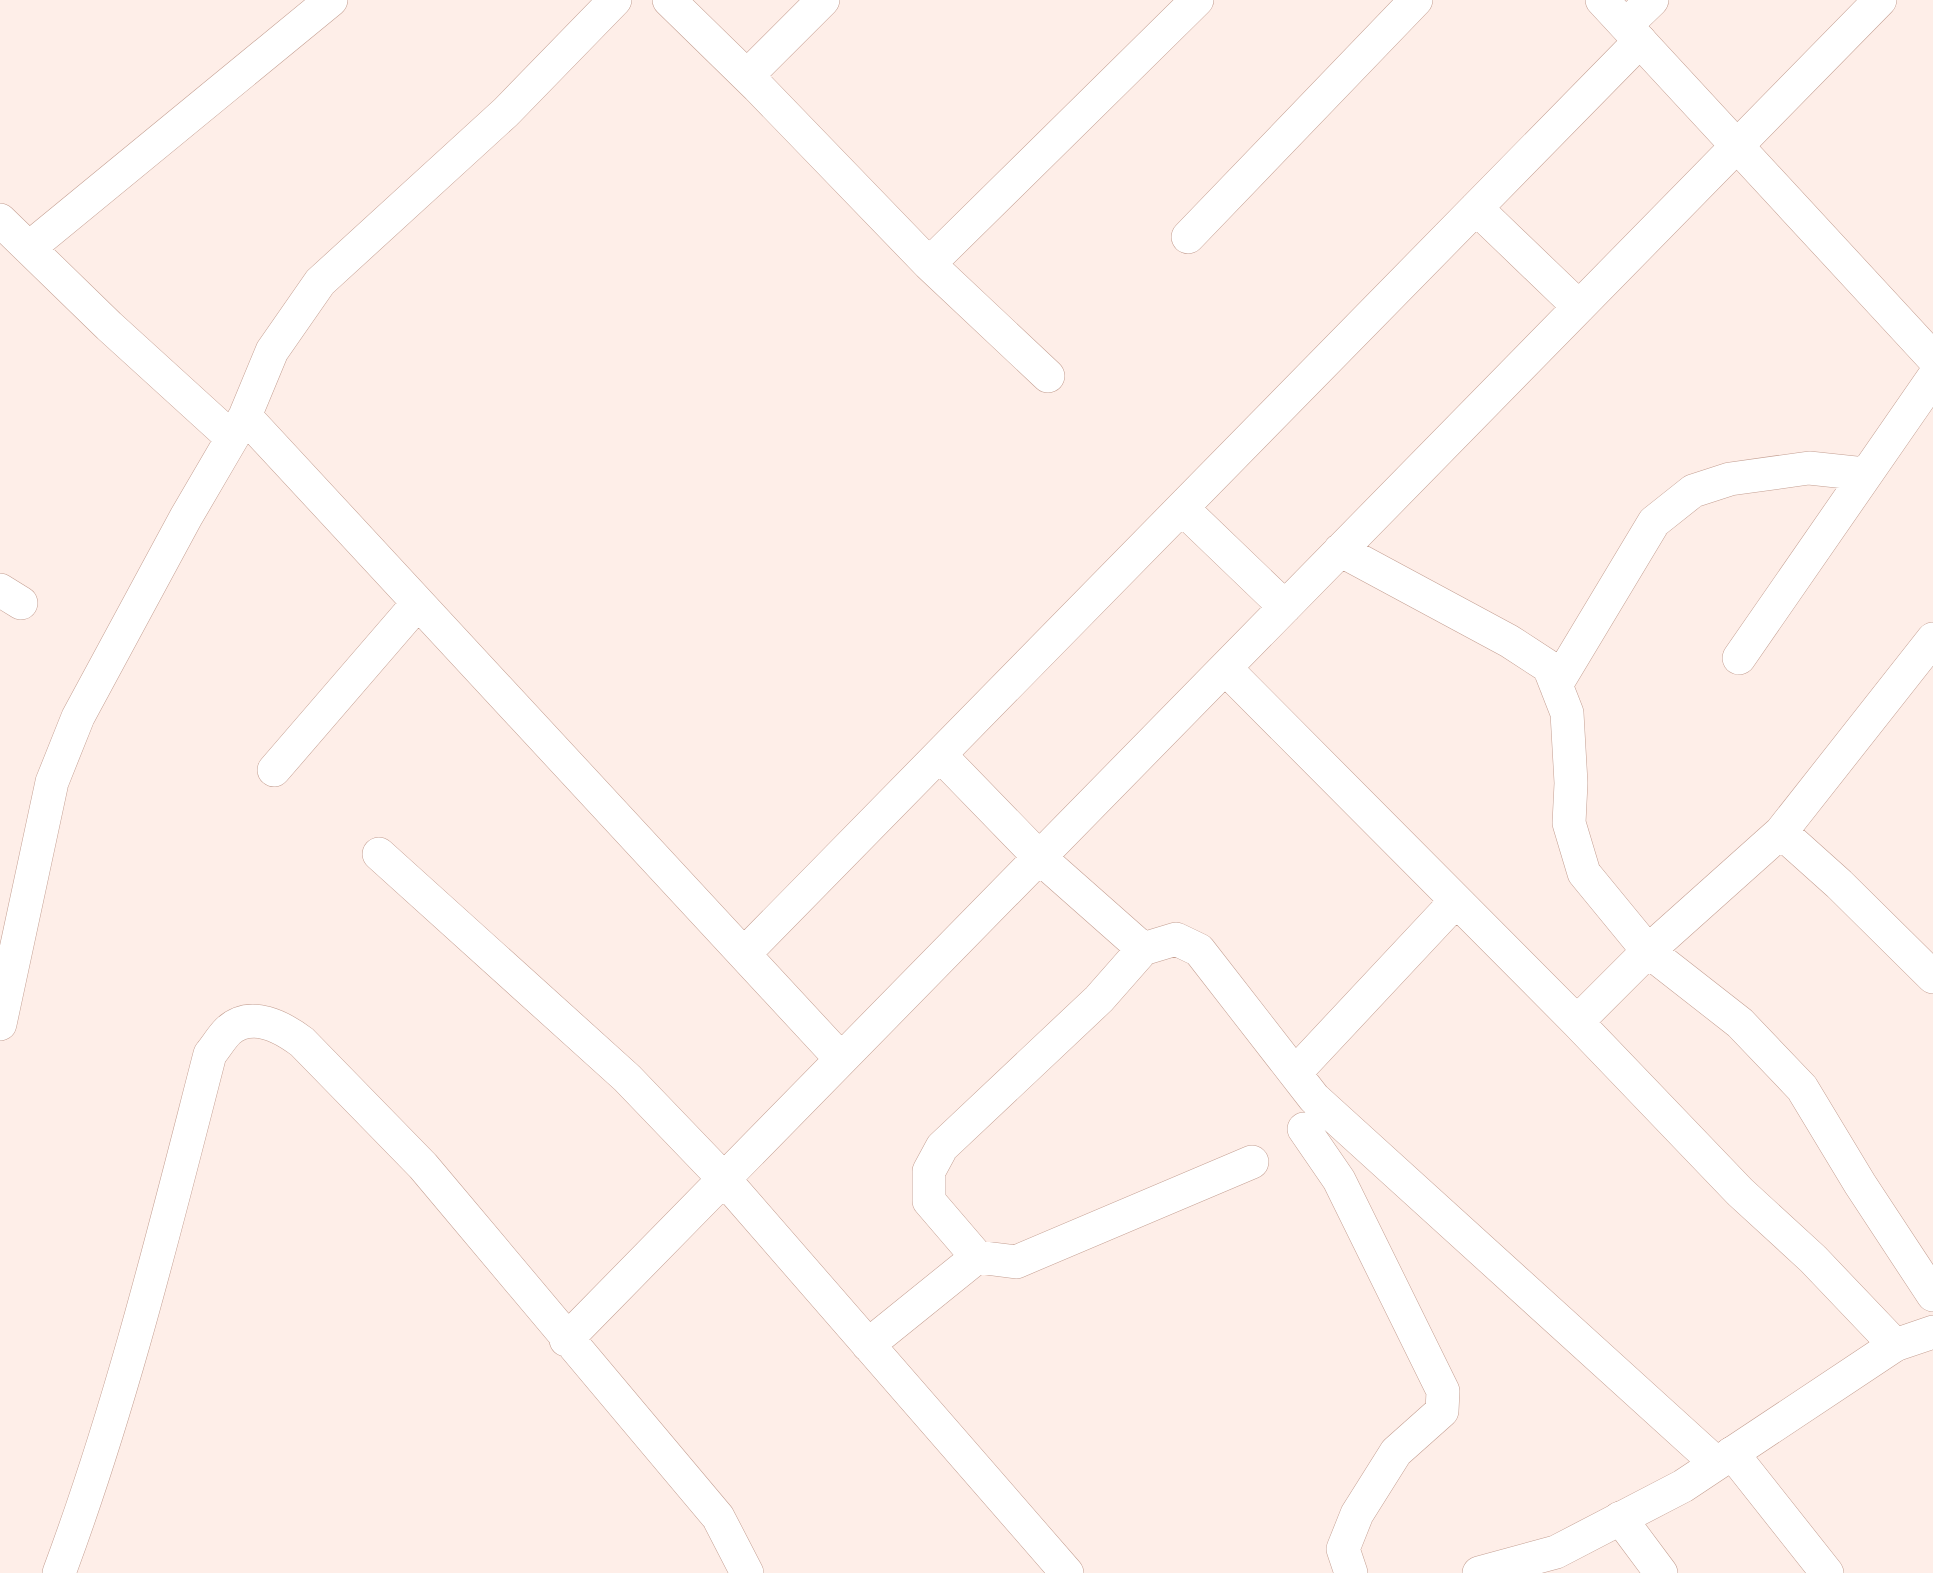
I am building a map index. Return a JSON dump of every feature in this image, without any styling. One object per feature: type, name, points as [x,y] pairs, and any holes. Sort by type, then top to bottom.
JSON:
[{"type":"street","points":[[29,248],[331,0]]},
{"type":"street","points":[[0,1024],[8,949],[52,782],[78,717],[186,517],[238,427],[272,351],[320,282],[506,112],[615,0]]},
{"type":"street","points":[[669,0],[747,76],[929,264],[1048,376]]},
{"type":"street","points":[[747,76],[823,0]]},
{"type":"street","points":[[929,264],[1197,0]]},
{"type":"street","points":[[1188,237],[1416,0]]},
{"type":"street","points":[[1602,0],[1933,358]]},
{"type":"street","points":[[744,954],[1476,208],[1633,33],[1652,0]]},
{"type":"street","points":[[566,1340],[1880,0]]},
{"type":"street","points":[[1476,208],[1579,307]]},
{"type":"street","points":[[0,220],[29,248],[238,427],[418,603],[841,1059]]},
{"type":"street","points":[[1739,658],[1933,378]]},
{"type":"street","points":[[1556,685],[1654,522],[1693,491],[1730,479],[1809,468],[1865,474]]},
{"type":"street","points":[[1182,508],[1285,607]]},
{"type":"street","points":[[1340,550],[1532,655],[1549,667],[1567,713],[1571,783],[1569,823],[1584,873],[1648,951],[1740,1023],[1802,1088],[1860,1184],[1933,1295]]},
{"type":"street","points":[[274,770],[418,603]]},
{"type":"street","points":[[1576,1022],[1648,951],[1781,832],[1933,639]]},
{"type":"street","points":[[1225,668],[1576,1022],[1740,1192],[1813,1259],[1895,1346]]},
{"type":"street","points":[[940,755],[1039,857],[1143,950]]},
{"type":"street","points":[[1781,832],[1839,884],[1933,977]]},
{"type":"street","points":[[379,854],[627,1078],[724,1179],[1067,1573]]},
{"type":"street","points":[[1295,1073],[1456,901]]},
{"type":"street","points":[[1252,1162],[1016,1262],[977,1257],[929,1201],[929,1171],[942,1147],[1099,999],[1143,950],[1176,939],[1199,950],[1314,1098],[1724,1458],[1827,1573]]},
{"type":"street","points":[[59,1573],[91,1487],[153,1274],[210,1054],[230,1029],[253,1020],[282,1027],[302,1042],[423,1166],[566,1340],[718,1517],[747,1573]]},
{"type":"street","points":[[1304,1129],[1339,1180],[1443,1391],[1442,1411],[1396,1452],[1357,1514],[1343,1549],[1351,1573]]},
{"type":"street","points":[[868,1344],[977,1257]]},
{"type":"street","points":[[1479,1573],[1556,1552],[1683,1486],[1895,1346],[1933,1332]]},
{"type":"street","points":[[1620,1518],[1661,1573]]}]
